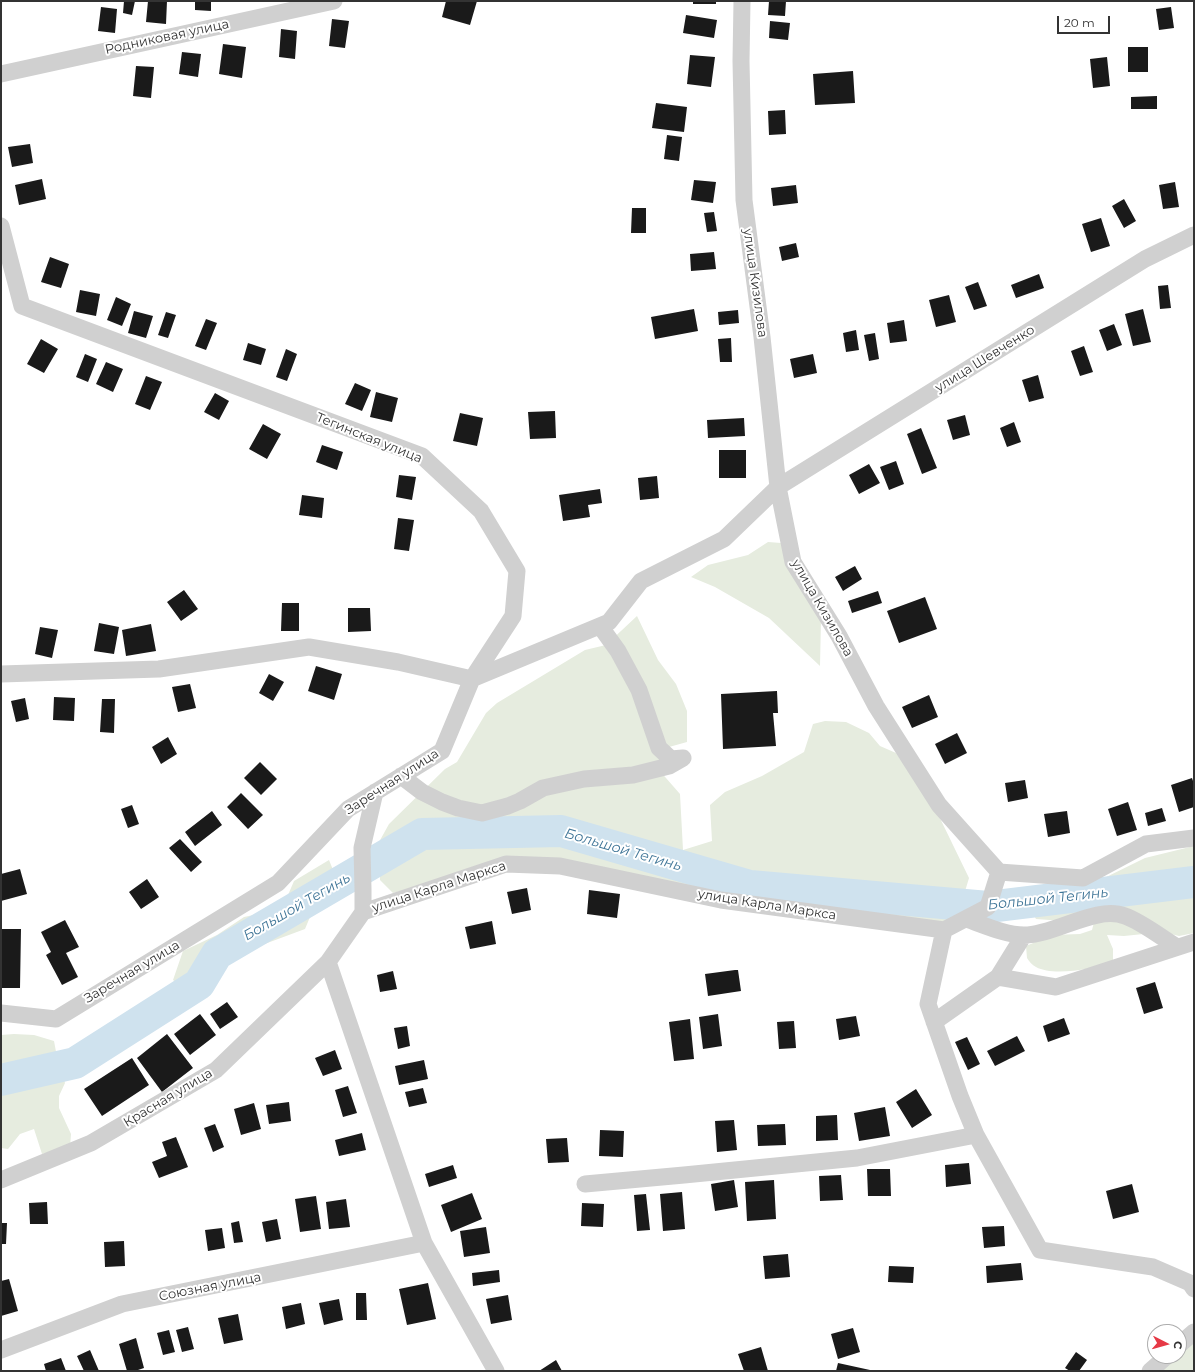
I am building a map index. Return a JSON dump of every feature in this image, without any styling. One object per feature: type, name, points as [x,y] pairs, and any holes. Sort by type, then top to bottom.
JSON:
[{"type":"street","name":"Родниковая улица","points":[[1,74],[334,1]]},
{"type":"street","name":"улица Кизилова","points":[[742,1],[741,61],[744,200],[762,337],[778,487],[793,562],[839,636],[876,706],[939,805],[999,872]]},
{"type":"street","name":"Тегинская улица","points":[[1,226],[22,306],[422,456],[481,511],[517,571],[513,616],[472,679]]},
{"type":"street","name":"улица Шевченко","points":[[778,487],[1145,259],[1194,235]]},
{"type":"street","points":[[1,674],[159,669],[309,647],[398,662],[472,679],[609,622],[641,581],[724,539],[778,487]]},
{"type":"street","points":[[401,776],[422,792],[442,802],[458,808],[482,812],[508,806],[543,788],[584,779],[633,775],[669,766],[683,758],[671,759],[659,748],[639,690],[618,651],[600,626]]},
{"type":"street","name":"Заречная улица","points":[[1,1013],[56,1019],[278,883],[348,809],[442,751],[472,679]]},
{"type":"street","points":[[362,912],[362,848],[375,792]]},
{"type":"street","points":[[1194,838],[1146,844],[1083,878],[999,872],[988,907],[944,930],[928,1004],[960,1096],[976,1135],[1040,1250],[1152,1267],[1190,1283],[1194,1289]]},
{"type":"street","name":"улица Карла Маркса","points":[[328,962],[362,912],[506,864],[560,866],[720,900],[944,930]]},
{"type":"street","points":[[966,919],[1003,932],[1024,935],[1038,933],[1101,914],[1124,916],[1177,947]]},
{"type":"street","points":[[934,1022],[998,977],[1024,935]]},
{"type":"street","points":[[998,977],[1056,987],[1194,942]]},
{"type":"street","points":[[328,962],[424,1243],[496,1371]]},
{"type":"street","name":"Красная улица","points":[[1,1180],[91,1143],[216,1070],[328,962]]},
{"type":"street","points":[[585,1184],[857,1158],[976,1135]]},
{"type":"street","name":"Союзная улица","points":[[1,1350],[122,1304],[424,1243]]},
{"type":"street","points":[[1150,1371],[1158,1364]]},
{"type":"shaded area","points":[[768,542],[781,543],[821,619],[820,666],[769,618],[715,587],[691,577],[708,565],[748,555]]},
{"type":"shaded area","points":[[637,616],[658,660],[676,684],[687,711],[687,742],[669,747],[659,770],[680,794],[683,850],[712,841],[710,805],[725,792],[762,776],[804,752],[813,724],[825,721],[846,722],[869,733],[880,746],[896,753],[935,808],[969,878],[963,898],[988,907],[944,930],[506,864],[393,893],[380,880],[379,842],[389,824],[445,769],[457,762],[486,713],[497,703],[585,650],[606,645]]},
{"type":"shaded area","points":[[1194,846],[1194,933],[1179,936],[1163,932],[1124,936],[1107,935],[1113,949],[1113,963],[1074,971],[1044,970],[1035,966],[1027,958],[1026,946],[1052,935],[1080,934],[1092,930],[1099,903],[1090,906],[1063,921],[1036,919],[1023,895],[1034,886],[1090,885],[1145,858]]},
{"type":"shaded area","points":[[329,860],[342,892],[315,905],[305,929],[235,955],[212,975],[182,987],[173,980],[183,951],[217,935],[244,917],[282,909],[294,881]]},
{"type":"shaded area","points":[[1,1035],[34,1035],[54,1041],[65,1083],[59,1096],[59,1108],[71,1134],[70,1147],[42,1154],[34,1129],[20,1134],[8,1149],[1,1148]]},
{"type":"shaded area","points":[[1194,1332],[1194,1371],[1150,1371],[1158,1364],[1187,1364],[1187,1338]]},
{"type":"building","points":[[124,1],[135,1],[132,15],[123,13]]},
{"type":"building","points":[[148,1],[167,1],[166,24],[146,22]]},
{"type":"building","points":[[195,1],[211,1],[211,11],[195,10]]},
{"type":"building","points":[[446,1],[477,1],[470,25],[442,17]]},
{"type":"building","points":[[693,1],[716,1],[716,4],[693,4]]},
{"type":"building","points":[[769,1],[786,1],[785,16],[768,15]]},
{"type":"building","points":[[101,7],[117,9],[115,33],[98,31]]},
{"type":"building","points":[[1171,7],[1174,28],[1159,30],[1156,9]]},
{"type":"building","points":[[686,15],[717,20],[714,38],[683,33]]},
{"type":"building","points":[[332,19],[349,21],[345,48],[329,46]]},
{"type":"building","points":[[770,21],[790,23],[788,40],[769,38]]},
{"type":"building","points":[[281,29],[297,31],[295,59],[279,57]]},
{"type":"building","points":[[223,44],[246,47],[242,78],[219,74]]},
{"type":"building","points":[[1128,47],[1148,47],[1148,72],[1128,72]]},
{"type":"building","points":[[182,52],[201,54],[198,77],[179,74]]},
{"type":"building","points":[[690,55],[715,57],[711,87],[687,84]]},
{"type":"building","points":[[1107,57],[1110,86],[1093,88],[1090,59]]},
{"type":"building","points":[[136,66],[154,67],[151,98],[133,96]]},
{"type":"building","points":[[853,71],[855,103],[815,105],[813,74]]},
{"type":"building","points":[[1157,96],[1157,109],[1131,109],[1131,97]]},
{"type":"building","points":[[656,103],[687,107],[684,132],[652,128]]},
{"type":"building","points":[[785,110],[786,134],[769,135],[768,111]]},
{"type":"building","points":[[667,135],[682,137],[679,161],[664,159]]},
{"type":"building","points":[[30,144],[33,163],[12,167],[8,147]]},
{"type":"building","points":[[42,179],[46,199],[19,205],[15,185]]},
{"type":"building","points":[[694,180],[716,182],[713,203],[691,200]]},
{"type":"building","points":[[1175,182],[1179,207],[1163,209],[1159,185]]},
{"type":"building","points":[[796,185],[798,203],[773,206],[771,188]]},
{"type":"building","points":[[1124,199],[1136,221],[1124,228],[1112,206]]},
{"type":"building","points":[[632,208],[646,208],[646,233],[631,233]]},
{"type":"building","points":[[714,212],[717,231],[707,232],[704,213]]},
{"type":"building","points":[[1101,218],[1110,246],[1091,252],[1082,224]]},
{"type":"building","points":[[796,243],[799,257],[782,261],[779,247]]},
{"type":"building","points":[[714,252],[716,269],[691,271],[690,254]]},
{"type":"building","points":[[50,257],[69,264],[61,288],[41,282]]},
{"type":"building","points":[[1039,274],[1044,288],[1016,298],[1011,285]]},
{"type":"building","points":[[978,282],[987,306],[974,310],[965,287]]},
{"type":"building","points":[[1168,285],[1171,308],[1160,309],[1158,286]]},
{"type":"building","points":[[80,290],[100,294],[96,316],[76,312]]},
{"type":"building","points":[[949,295],[956,322],[936,327],[929,300]]},
{"type":"building","points":[[116,297],[131,304],[122,326],[107,320]]},
{"type":"building","points":[[694,309],[698,331],[655,339],[651,317]]},
{"type":"building","points":[[1143,309],[1151,342],[1133,346],[1125,314]]},
{"type":"building","points":[[738,310],[739,323],[719,325],[718,312]]},
{"type":"building","points":[[134,311],[153,316],[146,338],[128,333]]},
{"type":"building","points":[[166,312],[176,315],[168,338],[158,335]]},
{"type":"building","points":[[206,319],[217,323],[206,350],[195,346]]},
{"type":"building","points":[[904,320],[907,341],[890,343],[887,323]]},
{"type":"building","points":[[1114,324],[1122,345],[1107,351],[1099,330]]},
{"type":"building","points":[[856,330],[859,350],[846,352],[843,333]]},
{"type":"building","points":[[875,333],[879,359],[869,361],[864,335]]},
{"type":"building","points":[[731,338],[732,362],[720,362],[718,339]]},
{"type":"building","points":[[41,339],[58,349],[44,373],[27,364]]},
{"type":"building","points":[[248,343],[266,349],[261,365],[243,360]]},
{"type":"building","points":[[1084,346],[1093,372],[1080,376],[1071,351]]},
{"type":"building","points":[[286,349],[297,354],[287,381],[276,377]]},
{"type":"building","points":[[85,354],[97,359],[88,382],[76,377]]},
{"type":"building","points":[[813,354],[817,373],[794,378],[790,359]]},
{"type":"building","points":[[106,362],[123,369],[113,392],[96,384]]},
{"type":"building","points":[[1038,375],[1044,398],[1029,402],[1022,380]]},
{"type":"building","points":[[146,376],[162,382],[150,410],[135,404]]},
{"type":"building","points":[[355,383],[371,390],[362,411],[345,404]]},
{"type":"building","points":[[376,392],[398,398],[392,422],[370,417]]},
{"type":"building","points":[[215,393],[229,401],[219,420],[204,412]]},
{"type":"building","points":[[555,411],[556,438],[530,439],[528,412]]},
{"type":"building","points":[[460,413],[483,418],[477,446],[453,441]]},
{"type":"building","points":[[965,415],[970,435],[953,440],[947,420]]},
{"type":"building","points":[[744,418],[745,436],[708,438],[707,420]]},
{"type":"building","points":[[1014,422],[1021,442],[1007,447],[1000,428]]},
{"type":"building","points":[[263,424],[281,434],[267,459],[249,449]]},
{"type":"building","points":[[921,428],[937,468],[922,474],[907,434]]},
{"type":"building","points":[[322,445],[343,452],[337,470],[316,462]]},
{"type":"building","points":[[719,450],[746,450],[746,478],[719,478]]},
{"type":"building","points":[[896,461],[904,484],[889,490],[880,467]]},
{"type":"building","points":[[869,464],[880,483],[859,494],[849,475]]},
{"type":"building","points":[[399,475],[416,477],[412,500],[396,497]]},
{"type":"building","points":[[657,476],[659,498],[640,500],[638,478]]},
{"type":"building","points":[[600,489],[602,503],[588,505],[590,517],[563,521],[559,495]]},
{"type":"building","points":[[302,495],[324,498],[322,518],[299,515]]},
{"type":"building","points":[[398,518],[414,520],[409,551],[394,549]]},
{"type":"building","points":[[855,566],[862,579],[843,591],[835,577]]},
{"type":"building","points":[[184,590],[198,609],[181,621],[167,602]]},
{"type":"building","points":[[878,591],[882,603],[852,613],[848,601]]},
{"type":"building","points":[[925,597],[937,629],[899,643],[887,611]]},
{"type":"building","points":[[282,603],[299,603],[299,631],[281,631]]},
{"type":"building","points":[[348,608],[370,608],[371,631],[348,632]]},
{"type":"building","points":[[99,623],[119,627],[114,654],[94,651]]},
{"type":"building","points":[[151,624],[156,651],[126,656],[122,630]]},
{"type":"building","points":[[40,627],[58,630],[52,658],[35,654]]},
{"type":"building","points":[[316,666],[342,674],[334,700],[308,691]]},
{"type":"building","points":[[269,674],[284,682],[273,701],[259,693]]},
{"type":"building","points":[[190,684],[196,708],[178,712],[172,687]]},
{"type":"building","points":[[777,691],[778,713],[773,713],[776,746],[723,749],[721,694]]},
{"type":"building","points":[[929,695],[938,717],[912,728],[902,707]]},
{"type":"building","points":[[54,697],[75,698],[74,721],[53,720]]},
{"type":"building","points":[[25,698],[29,719],[16,722],[11,701]]},
{"type":"building","points":[[102,699],[115,699],[114,733],[100,732]]},
{"type":"building","points":[[957,733],[967,753],[945,764],[935,744]]},
{"type":"building","points":[[168,737],[177,754],[161,764],[152,747]]},
{"type":"building","points":[[260,762],[277,779],[261,795],[244,778]]},
{"type":"building","points":[[1192,778],[1194,784],[1194,807],[1179,812],[1171,785]]},
{"type":"building","points":[[1025,780],[1028,798],[1008,802],[1005,783]]},
{"type":"building","points":[[241,793],[263,815],[248,829],[227,807]]},
{"type":"building","points":[[1128,802],[1137,830],[1117,836],[1108,809]]},
{"type":"building","points":[[132,805],[139,824],[128,828],[121,809]]},
{"type":"building","points":[[1162,808],[1166,821],[1148,826],[1145,813]]},
{"type":"building","points":[[212,811],[222,825],[195,846],[185,832]]},
{"type":"building","points":[[1067,811],[1070,833],[1048,837],[1044,814]]},
{"type":"building","points":[[180,839],[202,862],[191,872],[169,848]]},
{"type":"building","points":[[20,869],[27,894],[1,901],[1,874]]},
{"type":"building","points":[[147,879],[159,897],[141,909],[129,892]]},
{"type":"building","points":[[527,888],[531,910],[512,914],[507,892]]},
{"type":"building","points":[[589,890],[620,894],[617,918],[587,914]]},
{"type":"building","points":[[65,920],[79,947],[66,953],[78,977],[62,985],[46,955],[51,952],[41,932]]},
{"type":"building","points":[[492,921],[496,944],[470,949],[465,927]]},
{"type":"building","points":[[1,929],[21,929],[20,988],[1,988]]},
{"type":"building","points":[[738,970],[741,991],[708,996],[705,974]]},
{"type":"building","points":[[393,971],[397,989],[380,992],[377,975]]},
{"type":"building","points":[[1155,982],[1163,1008],[1144,1014],[1136,988]]},
{"type":"building","points":[[227,1002],[238,1017],[220,1029],[210,1014]]},
{"type":"building","points":[[200,1014],[216,1035],[190,1055],[174,1034]]},
{"type":"building","points":[[718,1014],[722,1046],[703,1049],[699,1017]]},
{"type":"building","points":[[856,1016],[860,1036],[839,1040],[836,1019]]},
{"type":"building","points":[[1064,1018],[1070,1034],[1048,1042],[1043,1026]]},
{"type":"building","points":[[690,1019],[694,1059],[674,1061],[669,1022]]},
{"type":"building","points":[[794,1021],[796,1048],[779,1049],[777,1022]]},
{"type":"building","points":[[407,1026],[410,1046],[398,1049],[394,1028]]},
{"type":"building","points":[[167,1034],[193,1068],[162,1092],[137,1058]]},
{"type":"building","points":[[1017,1036],[1025,1051],[995,1066],[987,1051]]},
{"type":"building","points":[[967,1037],[980,1064],[968,1070],[955,1042]]},
{"type":"building","points":[[335,1050],[342,1069],[323,1076],[315,1058]]},
{"type":"building","points":[[132,1058],[149,1085],[102,1116],[84,1089]]},
{"type":"building","points":[[424,1060],[428,1079],[399,1085],[395,1066]]},
{"type":"building","points":[[348,1086],[357,1113],[343,1117],[335,1090]]},
{"type":"building","points":[[423,1088],[427,1103],[409,1107],[405,1092]]},
{"type":"building","points":[[916,1089],[932,1115],[912,1128],[896,1102]]},
{"type":"building","points":[[289,1102],[291,1121],[269,1124],[266,1105]]},
{"type":"building","points":[[254,1103],[261,1129],[241,1135],[234,1109]]},
{"type":"building","points":[[885,1107],[890,1136],[859,1141],[854,1113]]},
{"type":"building","points":[[837,1115],[838,1140],[816,1141],[816,1116]]},
{"type":"building","points":[[734,1120],[737,1150],[717,1152],[715,1121]]},
{"type":"building","points":[[215,1124],[224,1147],[213,1152],[204,1128]]},
{"type":"building","points":[[785,1124],[786,1145],[758,1146],[757,1125]]},
{"type":"building","points":[[600,1130],[624,1131],[623,1157],[599,1156]]},
{"type":"building","points":[[362,1133],[366,1150],[339,1156],[335,1140]]},
{"type":"building","points":[[176,1137],[188,1167],[159,1178],[152,1162],[167,1156],[162,1142]]},
{"type":"building","points":[[567,1138],[569,1162],[548,1163],[546,1139]]},
{"type":"building","points":[[969,1163],[971,1184],[946,1187],[945,1165]]},
{"type":"building","points":[[453,1165],[457,1178],[429,1187],[425,1174]]},
{"type":"building","points":[[867,1169],[890,1169],[891,1196],[868,1196]]},
{"type":"building","points":[[841,1175],[843,1200],[820,1201],[819,1176]]},
{"type":"building","points":[[734,1180],[738,1207],[715,1211],[711,1184]]},
{"type":"building","points":[[774,1180],[776,1219],[747,1221],[745,1182]]},
{"type":"building","points":[[1132,1184],[1139,1212],[1113,1219],[1106,1191]]},
{"type":"building","points":[[682,1192],[685,1229],[663,1231],[660,1194]]},
{"type":"building","points":[[472,1193],[482,1219],[451,1232],[441,1205]]},
{"type":"building","points":[[646,1194],[650,1230],[637,1231],[634,1195]]},
{"type":"building","points":[[316,1196],[321,1229],[300,1232],[295,1199]]},
{"type":"building","points":[[346,1199],[350,1227],[329,1229],[326,1202]]},
{"type":"building","points":[[47,1202],[48,1224],[30,1224],[29,1203]]},
{"type":"building","points":[[582,1203],[604,1204],[603,1227],[581,1226]]},
{"type":"building","points":[[277,1219],[281,1239],[266,1242],[262,1222]]},
{"type":"building","points":[[239,1221],[243,1242],[234,1243],[231,1223]]},
{"type":"building","points":[[1,1223],[7,1223],[6,1244],[1,1244]]},
{"type":"building","points":[[1004,1226],[1005,1246],[984,1248],[982,1227]]},
{"type":"building","points":[[486,1227],[490,1253],[464,1257],[460,1231]]},
{"type":"building","points":[[222,1228],[225,1248],[208,1251],[205,1230]]},
{"type":"building","points":[[124,1241],[125,1266],[105,1267],[104,1242]]},
{"type":"building","points":[[788,1254],[790,1277],[765,1279],[763,1256]]},
{"type":"building","points":[[1021,1263],[1023,1280],[987,1283],[986,1266]]},
{"type":"building","points":[[889,1266],[914,1267],[913,1283],[888,1282]]},
{"type":"building","points":[[499,1270],[500,1282],[473,1286],[472,1273]]},
{"type":"building","points":[[9,1279],[18,1311],[1,1316],[1,1281]]},
{"type":"building","points":[[428,1283],[436,1319],[407,1325],[399,1289]]},
{"type":"building","points":[[356,1293],[366,1293],[367,1320],[356,1320]]},
{"type":"building","points":[[508,1295],[512,1320],[491,1324],[486,1299]]},
{"type":"building","points":[[339,1299],[343,1320],[324,1325],[319,1303]]},
{"type":"building","points":[[301,1303],[305,1324],[286,1329],[282,1307]]},
{"type":"building","points":[[238,1314],[243,1340],[224,1344],[218,1318]]},
{"type":"building","points":[[188,1327],[194,1349],[182,1352],[176,1330]]},
{"type":"building","points":[[853,1328],[860,1352],[838,1359],[831,1334]]},
{"type":"building","points":[[169,1330],[175,1352],[163,1355],[157,1333]]},
{"type":"building","points":[[136,1338],[144,1368],[135,1371],[127,1371],[119,1344]]},
{"type":"building","points":[[761,1347],[768,1371],[744,1371],[738,1354]]},
{"type":"building","points":[[90,1350],[99,1371],[84,1371],[77,1356]]},
{"type":"building","points":[[1076,1352],[1087,1360],[1079,1371],[1070,1371],[1065,1368]]},
{"type":"building","points":[[61,1358],[66,1371],[46,1371],[44,1364]]},
{"type":"building","points":[[556,1360],[562,1371],[539,1371]]},
{"type":"building","points":[[838,1363],[870,1370],[870,1371],[836,1371]]},
{"type":"waterway","name":"Большой Тегинь","points":[[1,1080],[75,1063],[199,984],[217,954],[422,834],[561,831],[750,886],[988,907],[1194,882]]}]
